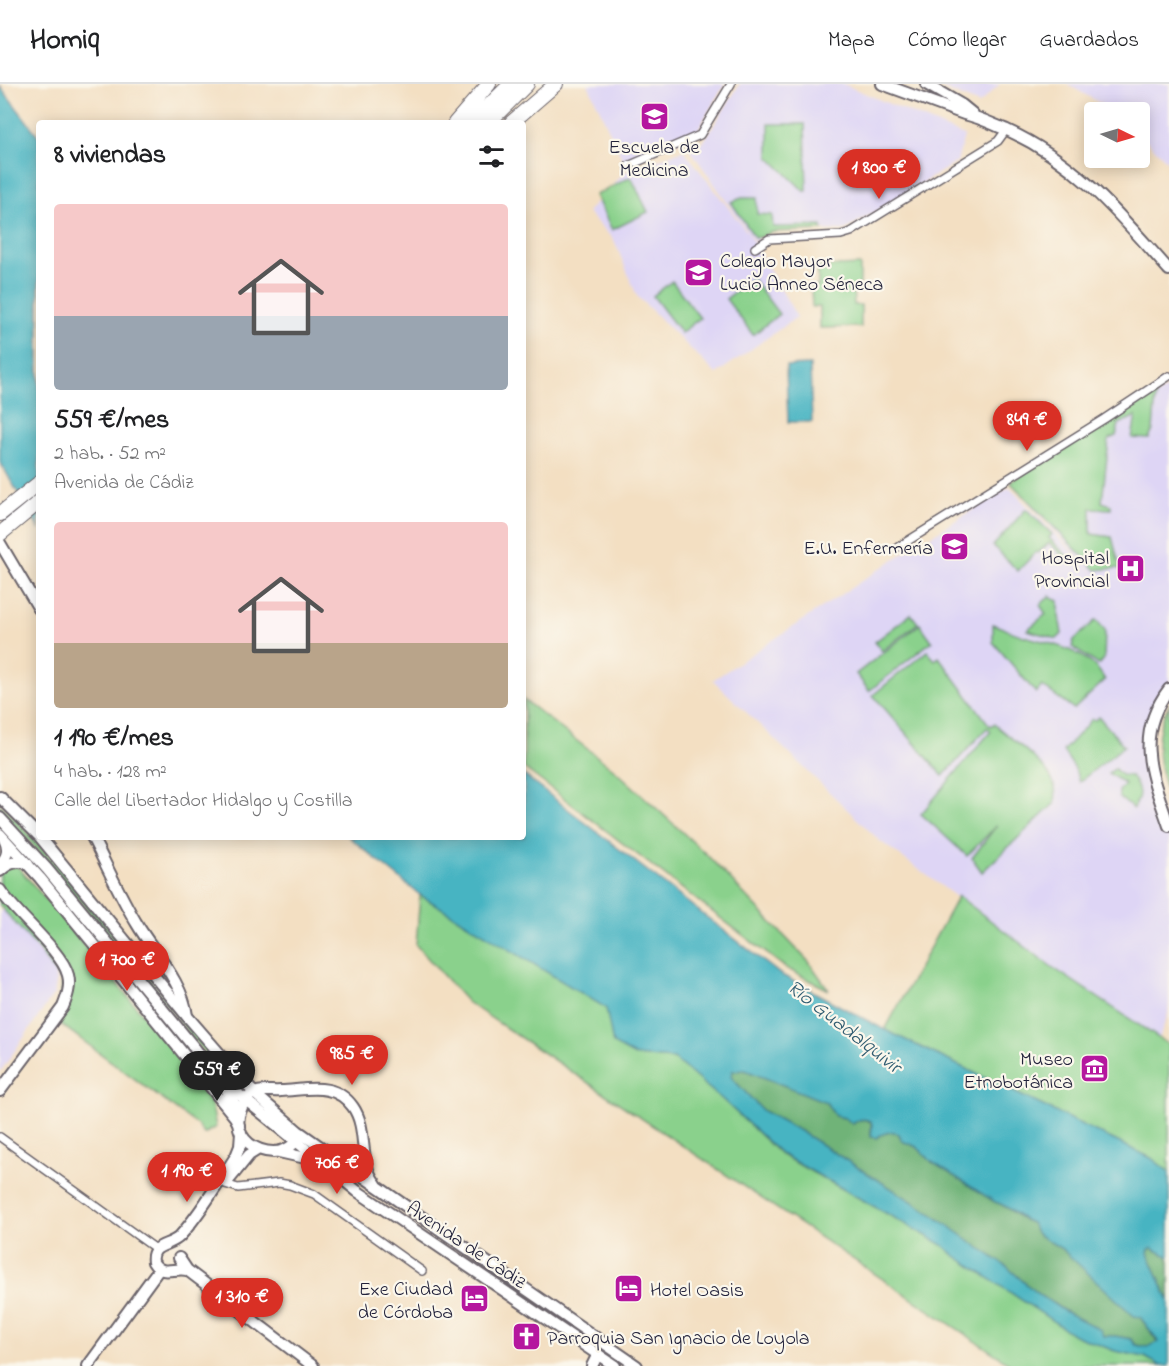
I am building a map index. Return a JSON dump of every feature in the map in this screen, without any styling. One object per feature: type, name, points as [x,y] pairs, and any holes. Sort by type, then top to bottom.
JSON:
[{"type":"highway","points":[[458,120],[489,84]]},
{"type":"highway","points":[[474,120],[511,84]]},
{"type":"highway","points":[[491,120],[527,84]]},
{"type":"highway","points":[[514,120],[556,84]]},
{"type":"highway","points":[[0,514],[36,485]]},
{"type":"highway","points":[[0,534],[36,504]]},
{"type":"main road","points":[[882,84],[975,116],[1034,143],[1080,176],[1113,207],[1169,270]]},
{"type":"main road","points":[[926,84],[962,105],[975,116]]},
{"type":"main road","points":[[0,543],[36,604]]},
{"type":"main road","points":[[1169,689],[1159,702],[1151,724],[1148,747],[1150,771],[1169,826]]},
{"type":"main road","name":"Avenida de Cádiz","points":[[0,797],[36,834]]},
{"type":"main road","name":"Avenida de Cádiz","points":[[0,818],[35,854],[220,1079],[245,1101],[381,1189],[637,1366]]},
{"type":"main road","points":[[0,834],[7,850],[0,864]]},
{"type":"main road","name":"Avenida de Cádiz","points":[[0,834],[28,864],[240,1123]]},
{"type":"main road","name":"Avenida de Cádiz","points":[[41,840],[186,1016],[254,1093],[320,1162],[357,1191],[615,1366]]},
{"type":"main road","points":[[95,840],[138,926],[177,984],[186,1009],[186,1016]]},
{"type":"main road","points":[[0,871],[16,861],[28,864]]},
{"type":"main road","points":[[0,883],[4,894],[61,961],[69,976],[68,995],[63,1007],[0,1091]]},
{"type":"main road","name":"Avenida de Cádiz","points":[[115,969],[135,981],[154,998]]},
{"type":"main road","name":"Avenida de Cádiz","points":[[220,1079],[240,1123]]},
{"type":"main road","name":"Avenida de Cádiz","points":[[254,1093],[318,1088],[340,1094],[349,1102],[357,1115],[366,1165],[371,1178],[381,1189]]},
{"type":"main road","points":[[187,1270],[159,1269],[153,1263],[153,1258],[161,1247],[179,1238],[236,1156],[240,1146],[240,1123],[245,1101],[254,1093]]},
{"type":"main road","points":[[240,1123],[249,1144],[257,1150],[320,1162]]},
{"type":"main road","points":[[276,1152],[287,1148],[296,1136]]},
{"type":"main road","points":[[173,1269],[186,1235],[238,1167],[257,1150]]},
{"type":"main road","points":[[161,1247],[173,1247],[187,1270],[314,1366]]},
{"type":"main road","points":[[88,1366],[159,1269]]},
{"type":"main road","points":[[592,1366],[598,1354],[607,1353],[627,1366]]},
{"type":"street","points":[[628,166],[700,135],[731,84]]},
{"type":"street","points":[[755,248],[769,239],[841,236],[851,232],[998,141],[1006,130]]},
{"type":"street","points":[[898,548],[1169,376]]},
{"type":"street","points":[[0,1137],[161,1247]]},
{"type":"street","points":[[225,1184],[237,1188],[279,1183],[314,1194],[422,1271]]},
{"type":"shaded area","name":"Escuela de Medicina","points":[[588,84],[725,84],[696,133],[625,165]]},
{"type":"shaded area","points":[[740,84],[843,84],[964,136],[957,162],[845,230],[768,232],[755,242],[689,148],[704,141]]},
{"type":"shaded area","points":[[937,84],[1000,84],[979,104]]},
{"type":"shaded area","points":[[1067,84],[1169,84],[1169,163],[1150,144],[1150,102],[1098,102]]},
{"type":"shaded area","name":"Colegio Mayor Lucio Anneo Séneca","points":[[684,150],[748,233],[797,317],[716,374],[637,296],[614,240],[587,212],[625,172]]},
{"type":"shaded area","points":[[1169,387],[1169,684],[1156,700],[1147,772],[1169,834],[1169,1002],[1168,1014],[1159,1039],[1052,967],[880,841],[713,680],[896,558],[1009,487],[1101,581],[1013,486]]},
{"type":"shaded area","points":[[4,907],[55,973],[56,984],[54,994],[0,1072],[0,912]]},
{"type":"green space","points":[[769,124],[805,124],[807,191],[804,191],[769,157]]},
{"type":"green space","points":[[631,177],[648,212],[612,230],[595,195]]},
{"type":"green space","points":[[742,198],[757,198],[757,214],[772,215],[773,227],[822,226],[822,230],[771,232],[755,238],[731,202]]},
{"type":"green space","points":[[860,265],[860,285],[853,286],[854,305],[861,305],[861,327],[820,328],[820,307],[812,307],[811,287],[818,286],[818,267]]},
{"type":"green space","points":[[752,278],[779,314],[753,335],[726,299]]},
{"type":"green space","points":[[672,281],[700,318],[681,333],[653,296]]},
{"type":"green space","points":[[1156,393],[1153,430],[1149,439],[1132,438],[1136,416],[1119,424],[1116,436],[1109,439],[1102,502],[1111,505],[1111,509],[1091,508],[1091,534],[1112,537],[1119,564],[1134,574],[1131,578],[1118,568],[1096,570],[1010,482]]},
{"type":"green space","points":[[1026,509],[1052,534],[1049,538],[1068,557],[1064,561],[1059,556],[1061,554],[1049,543],[1038,553],[1036,552],[1018,571],[993,546]]},
{"type":"green space","points":[[1050,596],[1059,601],[1062,634],[1057,639],[1027,630],[1046,614],[1040,605]]},
{"type":"green space","points":[[911,614],[918,623],[882,651],[875,642]]},
{"type":"green space","points":[[1096,620],[1105,630],[1104,659],[1099,665],[1072,647],[1074,640]]},
{"type":"green space","points":[[920,624],[932,641],[869,691],[856,674]]},
{"type":"green space","points":[[993,624],[1080,655],[1098,670],[1105,680],[1074,709],[1042,686],[1036,693],[993,642]]},
{"type":"green space","points":[[927,651],[935,660],[939,657],[990,726],[994,724],[1034,758],[1048,773],[1054,785],[1055,803],[982,872],[972,858],[997,825],[967,856],[921,814],[991,731],[987,728],[943,776],[873,695]]},
{"type":"green space","points":[[526,702],[616,771],[706,854],[809,962],[829,990],[786,968],[526,770]]},
{"type":"green space","points":[[1169,705],[1169,799],[1159,763],[1158,740],[1163,717]]},
{"type":"green space","points":[[1099,717],[1124,746],[1079,782],[1075,769],[1063,751],[1092,719]]},
{"type":"green space","points":[[1115,769],[1121,775],[1131,776],[1136,785],[1139,796],[1133,809],[1119,797],[1119,790],[1125,784],[1108,773]]},
{"type":"green space","points":[[0,804],[69,879],[185,1021],[240,1084],[238,1086],[211,1060],[41,854],[0,810]]},
{"type":"green space","points":[[14,862],[167,1043],[211,1101],[216,1127],[204,1134],[197,1125],[51,1017],[61,1002],[62,982],[40,951],[0,906],[0,873]]},
{"type":"green space","points":[[420,895],[607,1008],[635,1056],[674,1059],[723,1100],[781,1155],[943,1245],[1074,1335],[1115,1351],[1145,1357],[1161,1366],[1013,1366],[467,1002],[416,945]]},
{"type":"green space","points":[[958,896],[1052,967],[1169,1045],[1169,1172],[1151,1158],[885,1030]]},
{"type":"green space","points":[[745,1070],[826,1102],[835,1116],[845,1118],[853,1124],[862,1120],[871,1122],[871,1137],[876,1138],[890,1132],[899,1134],[902,1141],[917,1147],[932,1162],[1031,1223],[1037,1234],[1062,1249],[1140,1317],[1159,1343],[1148,1347],[1136,1345],[1131,1339],[1103,1336],[1034,1291],[1007,1267],[929,1212],[795,1128],[763,1111],[731,1077],[732,1071]]},
{"type":"green space","points":[[1152,1248],[1169,1257],[1169,1301],[1148,1253]]},
{"type":"water","points":[[0,86],[36,133],[36,524],[0,462]]},
{"type":"water","points":[[810,365],[812,422],[788,422],[786,366]]},
{"type":"water","name":"Río Guadalquivir","points":[[526,777],[780,974],[885,1030],[1151,1158],[1169,1172],[1169,1257],[1152,1248],[1148,1253],[1169,1301],[1169,1366],[1161,1366],[1145,1357],[1115,1351],[1074,1335],[943,1245],[781,1154],[723,1100],[674,1059],[635,1056],[613,1044],[606,1008],[420,895],[353,840],[526,840]],"holes":[[[745,1070],[826,1102],[835,1116],[845,1118],[853,1124],[861,1120],[871,1121],[871,1137],[876,1138],[890,1132],[899,1134],[902,1141],[917,1147],[932,1162],[1031,1223],[1037,1234],[1062,1249],[1134,1316],[1140,1317],[1159,1342],[1147,1347],[1136,1345],[1131,1339],[1103,1336],[1101,1330],[1064,1311],[1034,1291],[1007,1267],[929,1212],[795,1128],[763,1111],[731,1077],[732,1071]]]},
{"type":"place","name":"Escuela de Medicina","points":[[654,116]]},
{"type":"place","name":"Colegio Mayor Lucio Anneo Séneca","points":[[699,272]]},
{"type":"place","name":"E.U. Enfermería","points":[[954,547]]},
{"type":"place","name":"Hospital Provincial","points":[[1130,569]]},
{"type":"place","name":"Museo Etnobotánica","points":[[1094,1069]]},
{"type":"place","name":"Hotel Oasis","points":[[629,1289]]},
{"type":"place","name":"Exe Ciudad de Córdoba","points":[[474,1299]]},
{"type":"place","name":"Parroquia San Ignacio de Loyola","points":[[526,1337]]}]
